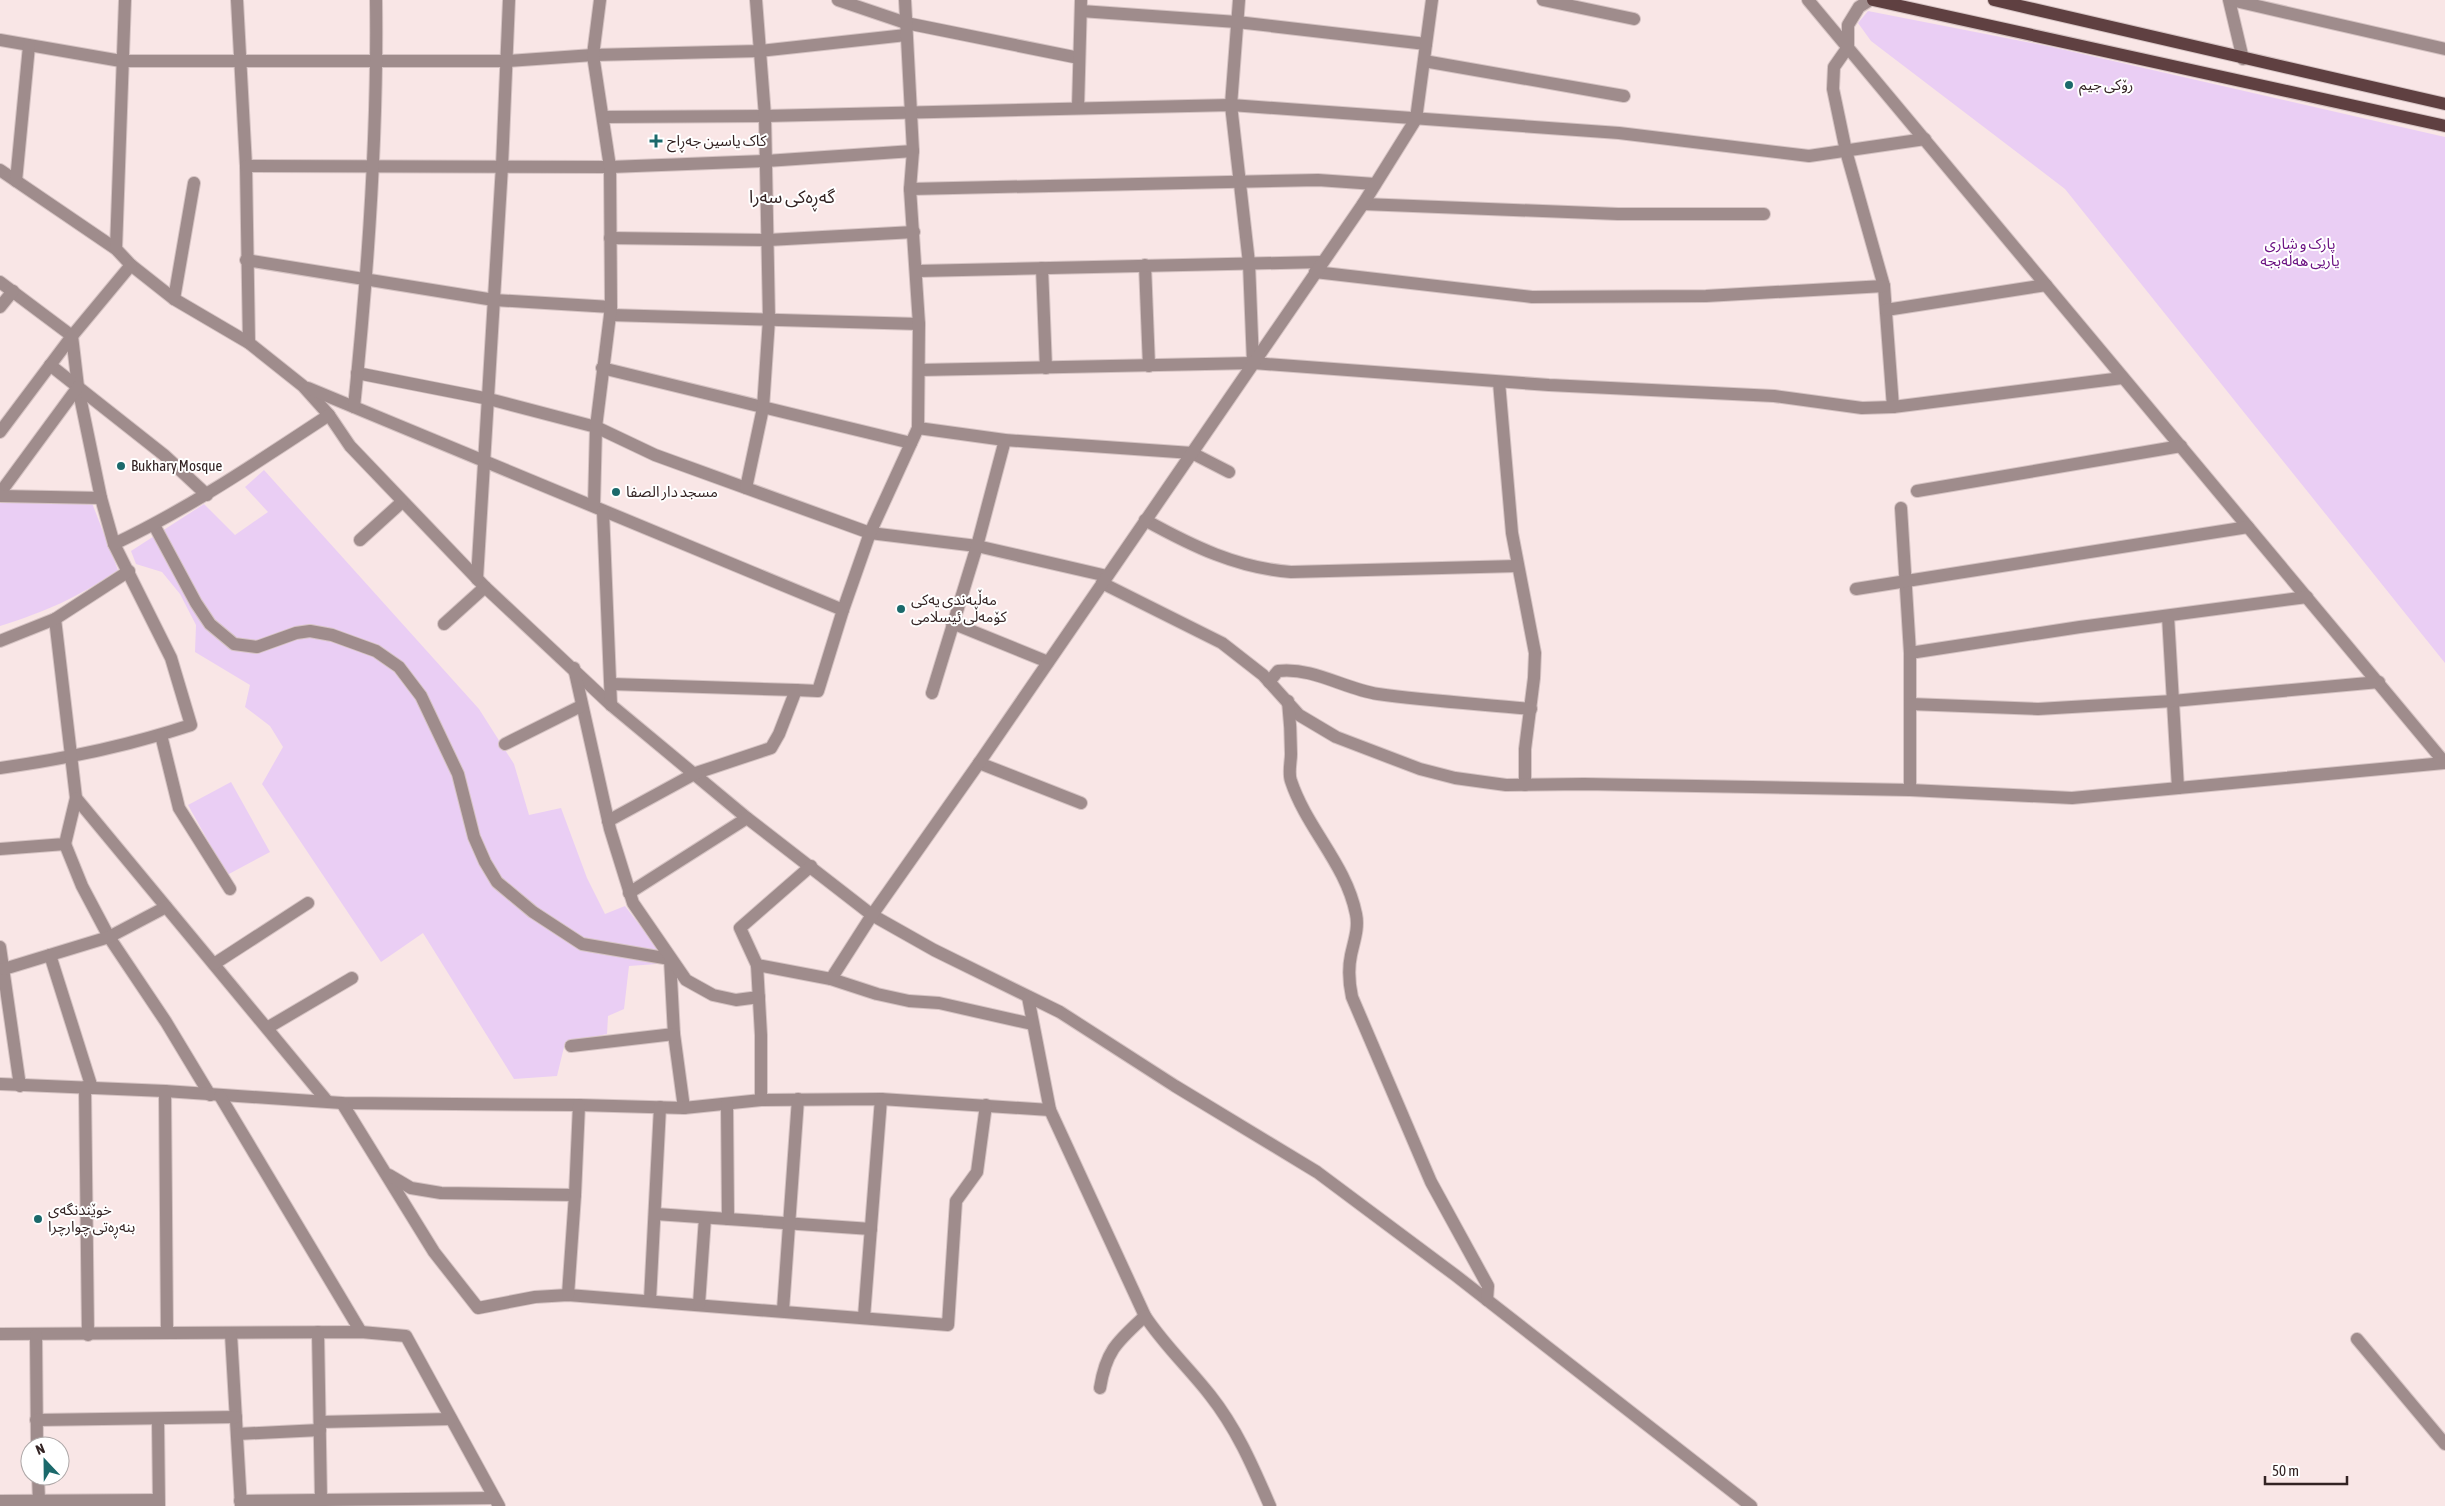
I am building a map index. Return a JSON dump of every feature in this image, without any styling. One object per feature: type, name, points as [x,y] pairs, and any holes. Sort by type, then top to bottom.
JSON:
[{"type":"main road","points":[[1871,0],[2445,126]]},
{"type":"main road","points":[[1994,0],[2243,59],[2445,104]]},
{"type":"main road","points":[[2240,82],[2243,59]]},
{"type":"street","points":[[116,249],[121,61],[125,0]]},
{"type":"street","points":[[237,0],[246,166],[246,260],[249,343]]},
{"type":"street","points":[[354,407],[367,280],[374,167],[377,61],[376,0]]},
{"type":"street","points":[[444,624],[481,583],[485,463],[507,61],[508,0]]},
{"type":"street","points":[[600,0],[593,55],[610,167],[611,311],[602,368],[596,427],[598,509],[611,705]]},
{"type":"street","points":[[746,488],[763,408],[769,319],[765,116],[758,51],[756,0]]},
{"type":"street","points":[[838,0],[906,29],[1079,58]]},
{"type":"street","points":[[611,684],[818,691],[843,610],[870,533],[918,428],[919,324],[917,271],[910,189],[913,150],[905,0]]},
{"type":"street","points":[[1239,0],[1231,105],[1249,263],[1252,363]]},
{"type":"street","points":[[831,979],[872,914],[1105,580],[1252,363],[1363,204],[1416,119],[1432,0]]},
{"type":"street","points":[[1543,0],[1634,19]]},
{"type":"street","points":[[1808,0],[2445,763]]},
{"type":"street","points":[[1871,0],[1853,14],[1846,33],[1848,47],[1834,67],[1833,89],[1846,151],[1884,286],[1893,407]]},
{"type":"street","points":[[2243,59],[2230,0],[2445,50]]},
{"type":"street","points":[[1078,108],[1081,5],[1426,44]]},
{"type":"street","points":[[0,40],[121,61],[507,61],[593,55],[758,51],[906,29]]},
{"type":"street","points":[[16,181],[29,46]]},
{"type":"street","points":[[1424,61],[1624,96]]},
{"type":"street","points":[[603,117],[765,116],[911,111],[1231,105],[1619,133],[1809,156],[1925,139]]},
{"type":"street","points":[[246,166],[610,167],[766,161],[913,150]]},
{"type":"street","points":[[0,170],[116,249],[131,265],[174,299],[249,343],[303,386],[329,415],[350,446],[402,502],[481,583],[574,668],[611,705],[696,773],[747,818],[872,914],[934,950],[1060,1012],[1175,1086],[1317,1172],[1487,1300],[1751,1506]]},
{"type":"street","points":[[910,189],[1318,180],[1375,184]]},
{"type":"street","points":[[174,299],[194,183]]},
{"type":"street","points":[[1363,204],[1618,214],[1764,214]]},
{"type":"street","points":[[610,238],[768,240],[914,232]]},
{"type":"street","points":[[246,260],[494,300],[611,311],[919,324]]},
{"type":"street","points":[[917,271],[1249,263],[1319,267],[1532,297],[1706,296],[1884,286]]},
{"type":"street","points":[[0,432],[72,336],[131,265]]},
{"type":"street","points":[[1145,265],[1149,366]]},
{"type":"street","points":[[1042,268],[1046,368]]},
{"type":"street","points":[[0,282],[72,336],[78,387],[101,498],[114,544],[171,658],[191,725],[71,758],[0,768]]},
{"type":"street","points":[[1886,310],[2046,285]]},
{"type":"street","points":[[0,307],[13,291]]},
{"type":"street","points":[[919,370],[1252,363],[1499,382],[1774,396],[1862,408],[1893,407],[2122,378]]},
{"type":"street","points":[[50,365],[164,455],[207,495]]},
{"type":"street","points":[[602,368],[911,443]]},
{"type":"street","points":[[357,373],[489,399],[596,427],[655,455],[870,533],[977,546],[1105,580],[1222,643],[1269,682],[1299,715],[1336,737],[1420,770],[1455,778],[1506,785],[1910,790],[2072,798],[2445,763]]},
{"type":"street","points":[[1499,382],[1512,533],[1535,653],[1531,710],[1525,749],[1525,785]]},
{"type":"street","points":[[303,386],[843,610]]},
{"type":"street","points":[[0,495],[78,387]]},
{"type":"street","points":[[114,544],[154,525],[207,495],[329,415]]},
{"type":"street","points":[[918,428],[1005,440],[1192,452],[1229,472]]},
{"type":"street","points":[[932,692],[977,546],[1005,440]]},
{"type":"street","points":[[1917,491],[2181,446]]},
{"type":"street","points":[[0,495],[101,498]]},
{"type":"street","points":[[360,540],[402,502]]},
{"type":"street","points":[[1901,508],[1908,581],[1910,790]]},
{"type":"street","points":[[1145,520],[1208,552],[1246,566],[1272,570],[1292,572],[1517,566]]},
{"type":"street","points":[[154,525],[196,603],[210,624],[234,644],[257,647],[296,633],[310,632],[332,635],[376,651],[400,667],[422,696],[458,774],[474,837],[485,862],[497,882],[533,912],[582,944],[670,959]]},
{"type":"street","points":[[1856,589],[2248,526]]},
{"type":"street","points":[[0,641],[55,619],[129,571]]},
{"type":"street","points":[[1910,653],[2307,597]]},
{"type":"street","points":[[2168,616],[2178,788]]},
{"type":"street","points":[[55,619],[76,798],[65,844],[82,886],[109,937],[215,1096],[361,1332]]},
{"type":"street","points":[[952,623],[1048,662]]},
{"type":"street","points":[[574,668],[608,820],[633,903],[686,980],[713,995],[736,1000],[759,997]]},
{"type":"street","points":[[1269,682],[1278,671],[1293,670],[1376,693],[1531,710]]},
{"type":"street","points":[[1910,704],[2038,709],[2173,701],[2379,682]]},
{"type":"street","points":[[608,820],[696,773],[771,748],[779,734],[796,690]]},
{"type":"street","points":[[1288,701],[1291,732],[1290,779],[1315,832],[1336,861],[1350,891],[1357,916],[1356,938],[1351,955],[1348,979],[1352,997],[1431,1182],[1488,1286],[1487,1300]]},
{"type":"street","points":[[505,744],[581,706]]},
{"type":"street","points":[[160,735],[179,808],[230,889]]},
{"type":"street","points":[[979,762],[1081,803]]},
{"type":"street","points":[[76,798],[327,1101]]},
{"type":"street","points":[[629,893],[747,818]]},
{"type":"street","points":[[0,849],[65,844]]},
{"type":"street","points":[[760,1100],[761,1035],[757,965],[740,928],[811,866]]},
{"type":"street","points":[[214,964],[308,903]]},
{"type":"street","points":[[4,969],[109,937],[166,907]]},
{"type":"street","points":[[0,947],[20,1086]]},
{"type":"street","points":[[50,955],[88,1087],[88,1335]]},
{"type":"street","points":[[670,959],[674,1034],[684,1108]]},
{"type":"street","points":[[757,965],[831,979],[893,998],[938,1003],[1032,1024]]},
{"type":"street","points":[[267,1028],[352,978]]},
{"type":"street","points":[[1028,997],[1050,1110],[1145,1316],[1158,1337],[1211,1396],[1228,1421],[1243,1445],[1270,1506]]},
{"type":"street","points":[[571,1046],[674,1034]]},
{"type":"street","points":[[0,1084],[165,1091],[215,1096],[342,1103],[684,1108],[760,1100],[881,1098],[1050,1110]]},
{"type":"street","points":[[165,1091],[167,1333]]},
{"type":"street","points":[[864,1317],[881,1098]]},
{"type":"street","points":[[783,1310],[798,1099]]},
{"type":"street","points":[[342,1103],[434,1252],[478,1308],[535,1297],[568,1295],[783,1310],[948,1325],[956,1201],[976,1172],[986,1105]]},
{"type":"street","points":[[727,1104],[728,1220]]},
{"type":"street","points":[[568,1295],[576,1196],[579,1105]]},
{"type":"street","points":[[650,1300],[656,1214],[660,1107]]},
{"type":"street","points":[[387,1174],[411,1188],[441,1193],[576,1196]]},
{"type":"street","points":[[656,1214],[871,1229]]},
{"type":"street","points":[[699,1304],[705,1218]]},
{"type":"street","points":[[1100,1388],[1104,1366],[1112,1349],[1145,1316]]},
{"type":"street","points":[[318,1332],[321,1500]]},
{"type":"street","points":[[0,1334],[361,1332],[406,1336],[496,1502],[401,1503],[321,1500],[240,1504],[232,1334]]},
{"type":"street","points":[[36,1335],[37,1436]]},
{"type":"street","points":[[2358,1339],[2445,1444]]},
{"type":"street","points":[[36,1420],[236,1417]]},
{"type":"street","points":[[0,1501],[158,1503],[158,1419]]},
{"type":"street","points":[[237,1434],[320,1426],[451,1419]]},
{"type":"street","points":[[38,1486],[39,1500]]},
{"type":"green space","name":"پارک و شاری یاریی ھەڵەبجە","points":[[1868,11],[2052,47],[2445,137],[2445,663],[2065,189],[1871,41],[1858,23]]},
{"type":"green space","points":[[264,470],[479,709],[514,764],[529,815],[561,808],[587,878],[605,914],[625,906],[657,947],[657,964],[629,966],[624,1009],[608,1016],[607,1034],[565,1043],[557,1076],[514,1079],[423,933],[381,962],[262,784],[283,747],[270,726],[245,707],[250,685],[195,652],[196,625],[180,594],[162,572],[136,564],[131,551],[204,504],[235,535],[268,512],[245,487]]},
{"type":"green space","points":[[0,503],[92,503],[118,570],[61,603],[0,626]]},
{"type":"green space","points":[[231,782],[270,852],[227,875],[188,805]]},
{"type":"place","name":"رۆکی جیم","points":[[2069,85]]},
{"type":"place","name":"کاک یاسین جەڕاح","points":[[656,141]]},
{"type":"place","name":"Bukhary Mosque","points":[[121,466]]},
{"type":"place","name":"مسجد دار الصفا","points":[[616,492]]},
{"type":"place","name":"مەڵبەندی یەکی کۆمەڵی ئیسلامی","points":[[901,609]]},
{"type":"place","name":"خوێندنگەی بنەڕەتی چوارچرا","points":[[38,1219]]},
{"type":"district","name":"گەڕەکی سەرا","points":[[792,197]]}]
